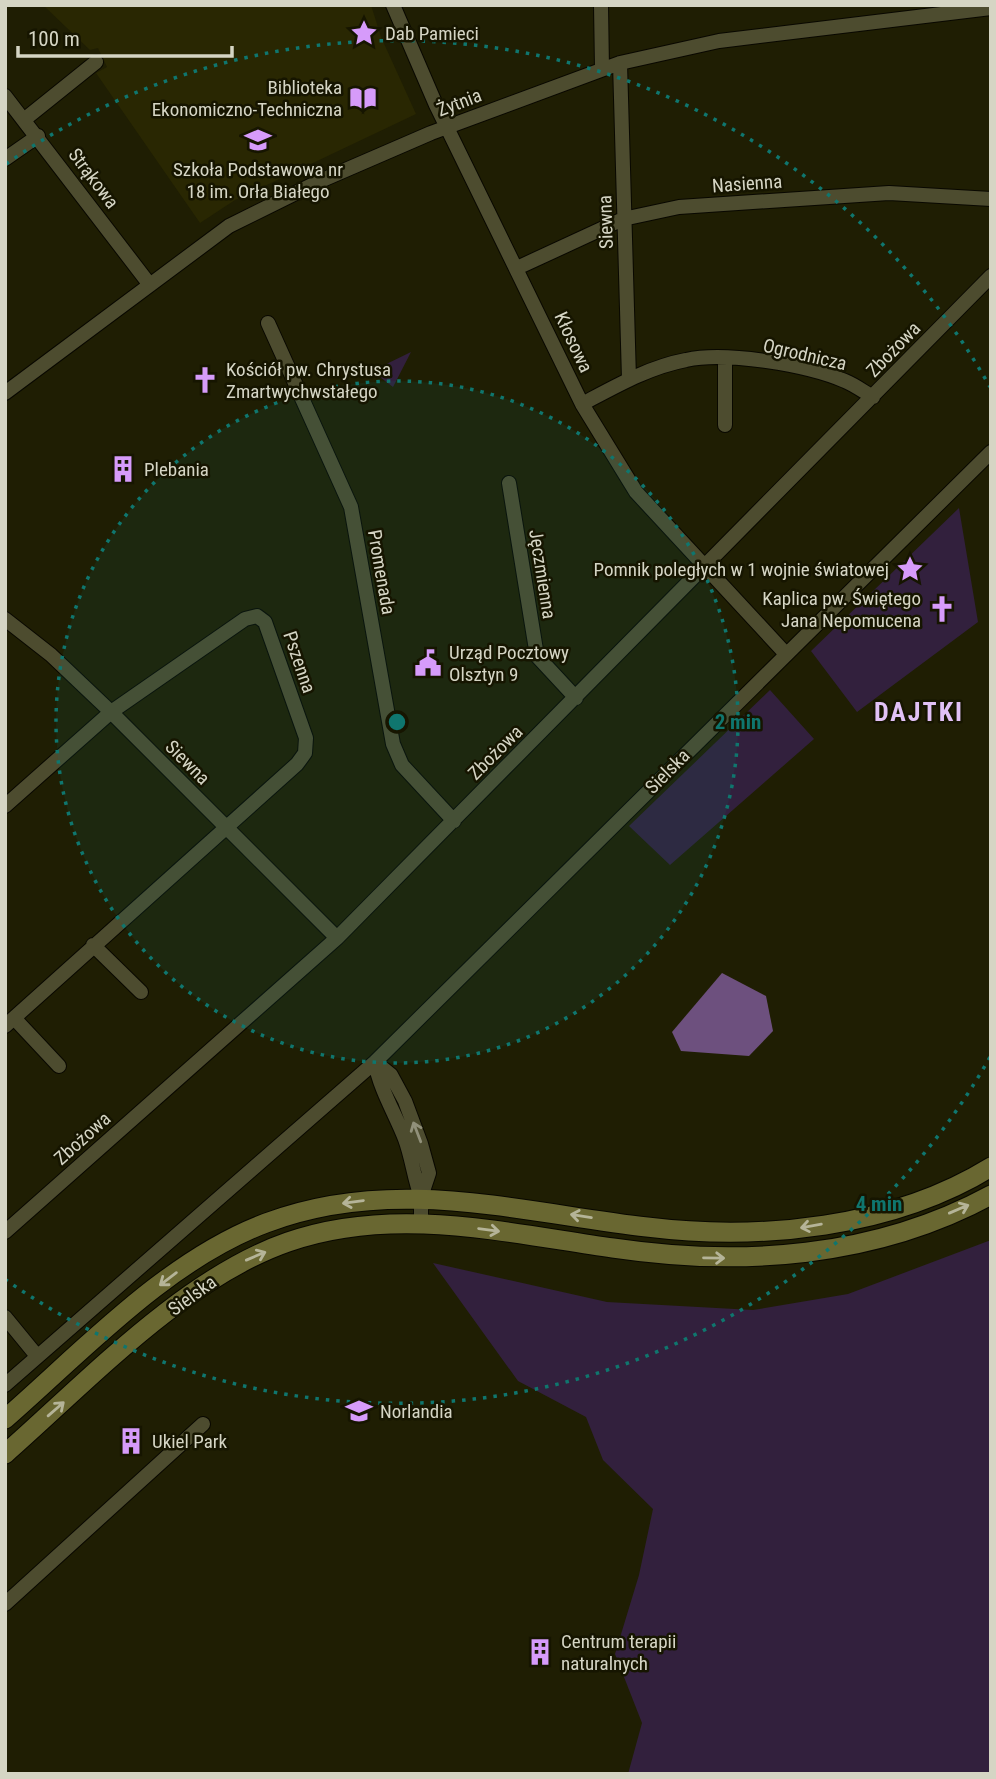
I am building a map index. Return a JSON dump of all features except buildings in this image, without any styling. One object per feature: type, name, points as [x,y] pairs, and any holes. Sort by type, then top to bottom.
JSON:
[{"type":"main road","name":"Sielska","points":[[5,1419],[167,1279],[225,1242],[265,1223],[300,1212],[380,1198],[421,1198],[534,1209],[648,1227],[740,1231],[798,1228],[904,1206],[991,1167]]},
{"type":"main road","name":"Sielska","points":[[5,1454],[197,1290],[244,1261],[323,1231],[373,1224],[421,1223],[692,1258],[743,1258],[801,1254],[868,1241],[928,1222],[991,1195]]},
{"type":"street","name":"Kłosowa","points":[[393,5],[413,57],[583,404],[636,492],[785,653]]},
{"type":"street","points":[[601,5],[602,69]]},
{"type":"street","name":"Żytnia","points":[[5,393],[229,226],[320,181],[448,127],[620,63],[719,41],[991,8]]},
{"type":"street","points":[[25,119],[96,62]]},
{"type":"street","name":"Siewna","points":[[620,63],[629,379]]},
{"type":"street","name":"Strąkowa","points":[[5,96],[150,285]]},
{"type":"street","points":[[5,159],[37,136]]},
{"type":"street","name":"Nasienna","points":[[517,268],[623,219],[679,207],[889,193],[991,199]]},
{"type":"street","name":"Zbożowa","points":[[5,1232],[337,938],[991,276]]},
{"type":"street","name":"Promenada","points":[[268,323],[351,507],[393,744],[402,765],[454,821]]},
{"type":"street","points":[[725,358],[725,425]]},
{"type":"street","name":"Ogrodnicza","points":[[583,404],[629,379],[689,359],[725,358],[794,367],[845,381],[873,397]]},
{"type":"street","name":"Sielska","points":[[5,1385],[375,1062],[785,653],[991,452]]},
{"type":"street","name":"Jęczmienna","points":[[509,483],[537,656],[576,698]]},
{"type":"street","name":"Pszenna","points":[[5,806],[111,712],[245,619],[257,616],[265,622],[306,738],[305,752],[297,764],[10,1022],[59,1066]]},
{"type":"street","name":"Siewna","points":[[5,619],[51,656],[111,712],[337,938]]},
{"type":"street","points":[[93,945],[141,992]]},
{"type":"street","points":[[375,1062],[379,1085],[393,1107],[407,1144],[412,1174],[421,1198],[421,1223]]},
{"type":"street","points":[[5,1317],[37,1356]]},
{"type":"street","points":[[5,1604],[204,1424]]},
{"type":"shaded area","points":[[43,5],[371,5],[381,37],[416,114],[235,200],[200,223],[96,73],[107,67],[98,48],[90,50]]},
{"type":"shaded area","points":[[411,352],[393,387],[372,371]]},
{"type":"shaded area","points":[[959,508],[978,622],[857,712],[811,651]]},
{"type":"shaded area","points":[[770,690],[814,739],[670,865],[629,826]]},
{"type":"shaded area","points":[[722,973],[766,996],[773,1031],[749,1056],[681,1051],[672,1032]]},
{"type":"shaded area","points":[[991,1240],[991,1774],[628,1774],[642,1723],[615,1654],[639,1575],[653,1509],[603,1460],[586,1417],[518,1381],[433,1263],[607,1302],[753,1310],[848,1294]]},
{"type":"place","name":"Dab Pamieci","points":[[364,33]]},
{"type":"place","name":"Biblioteka Ekonomiczno-Techniczna","points":[[363,98]]},
{"type":"place","name":"Szkoła Podstawowa nr 18 im. Orła Białego","points":[[258,140]]},
{"type":"place","name":"Kościół pw. Chrystusa Zmartwychwstałego","points":[[205,380]]},
{"type":"place","name":"Plebania","points":[[123,469]]},
{"type":"place","name":"Pomnik poległych w 1 wojnie światowej","points":[[910,569]]},
{"type":"place","name":"Kaplica pw. Świętego Jana Nepomucena","points":[[942,609]]},
{"type":"place","name":"Urząd Pocztowy Olsztyn 9","points":[[428,663]]},
{"type":"place","name":"Norlandia","points":[[359,1411]]},
{"type":"place","name":"Ukiel Park","points":[[131,1441]]},
{"type":"place","name":"Centrum terapii naturalnych","points":[[540,1652]]},
{"type":"district","name":"DAJTKI","points":[[919,712]]}]
